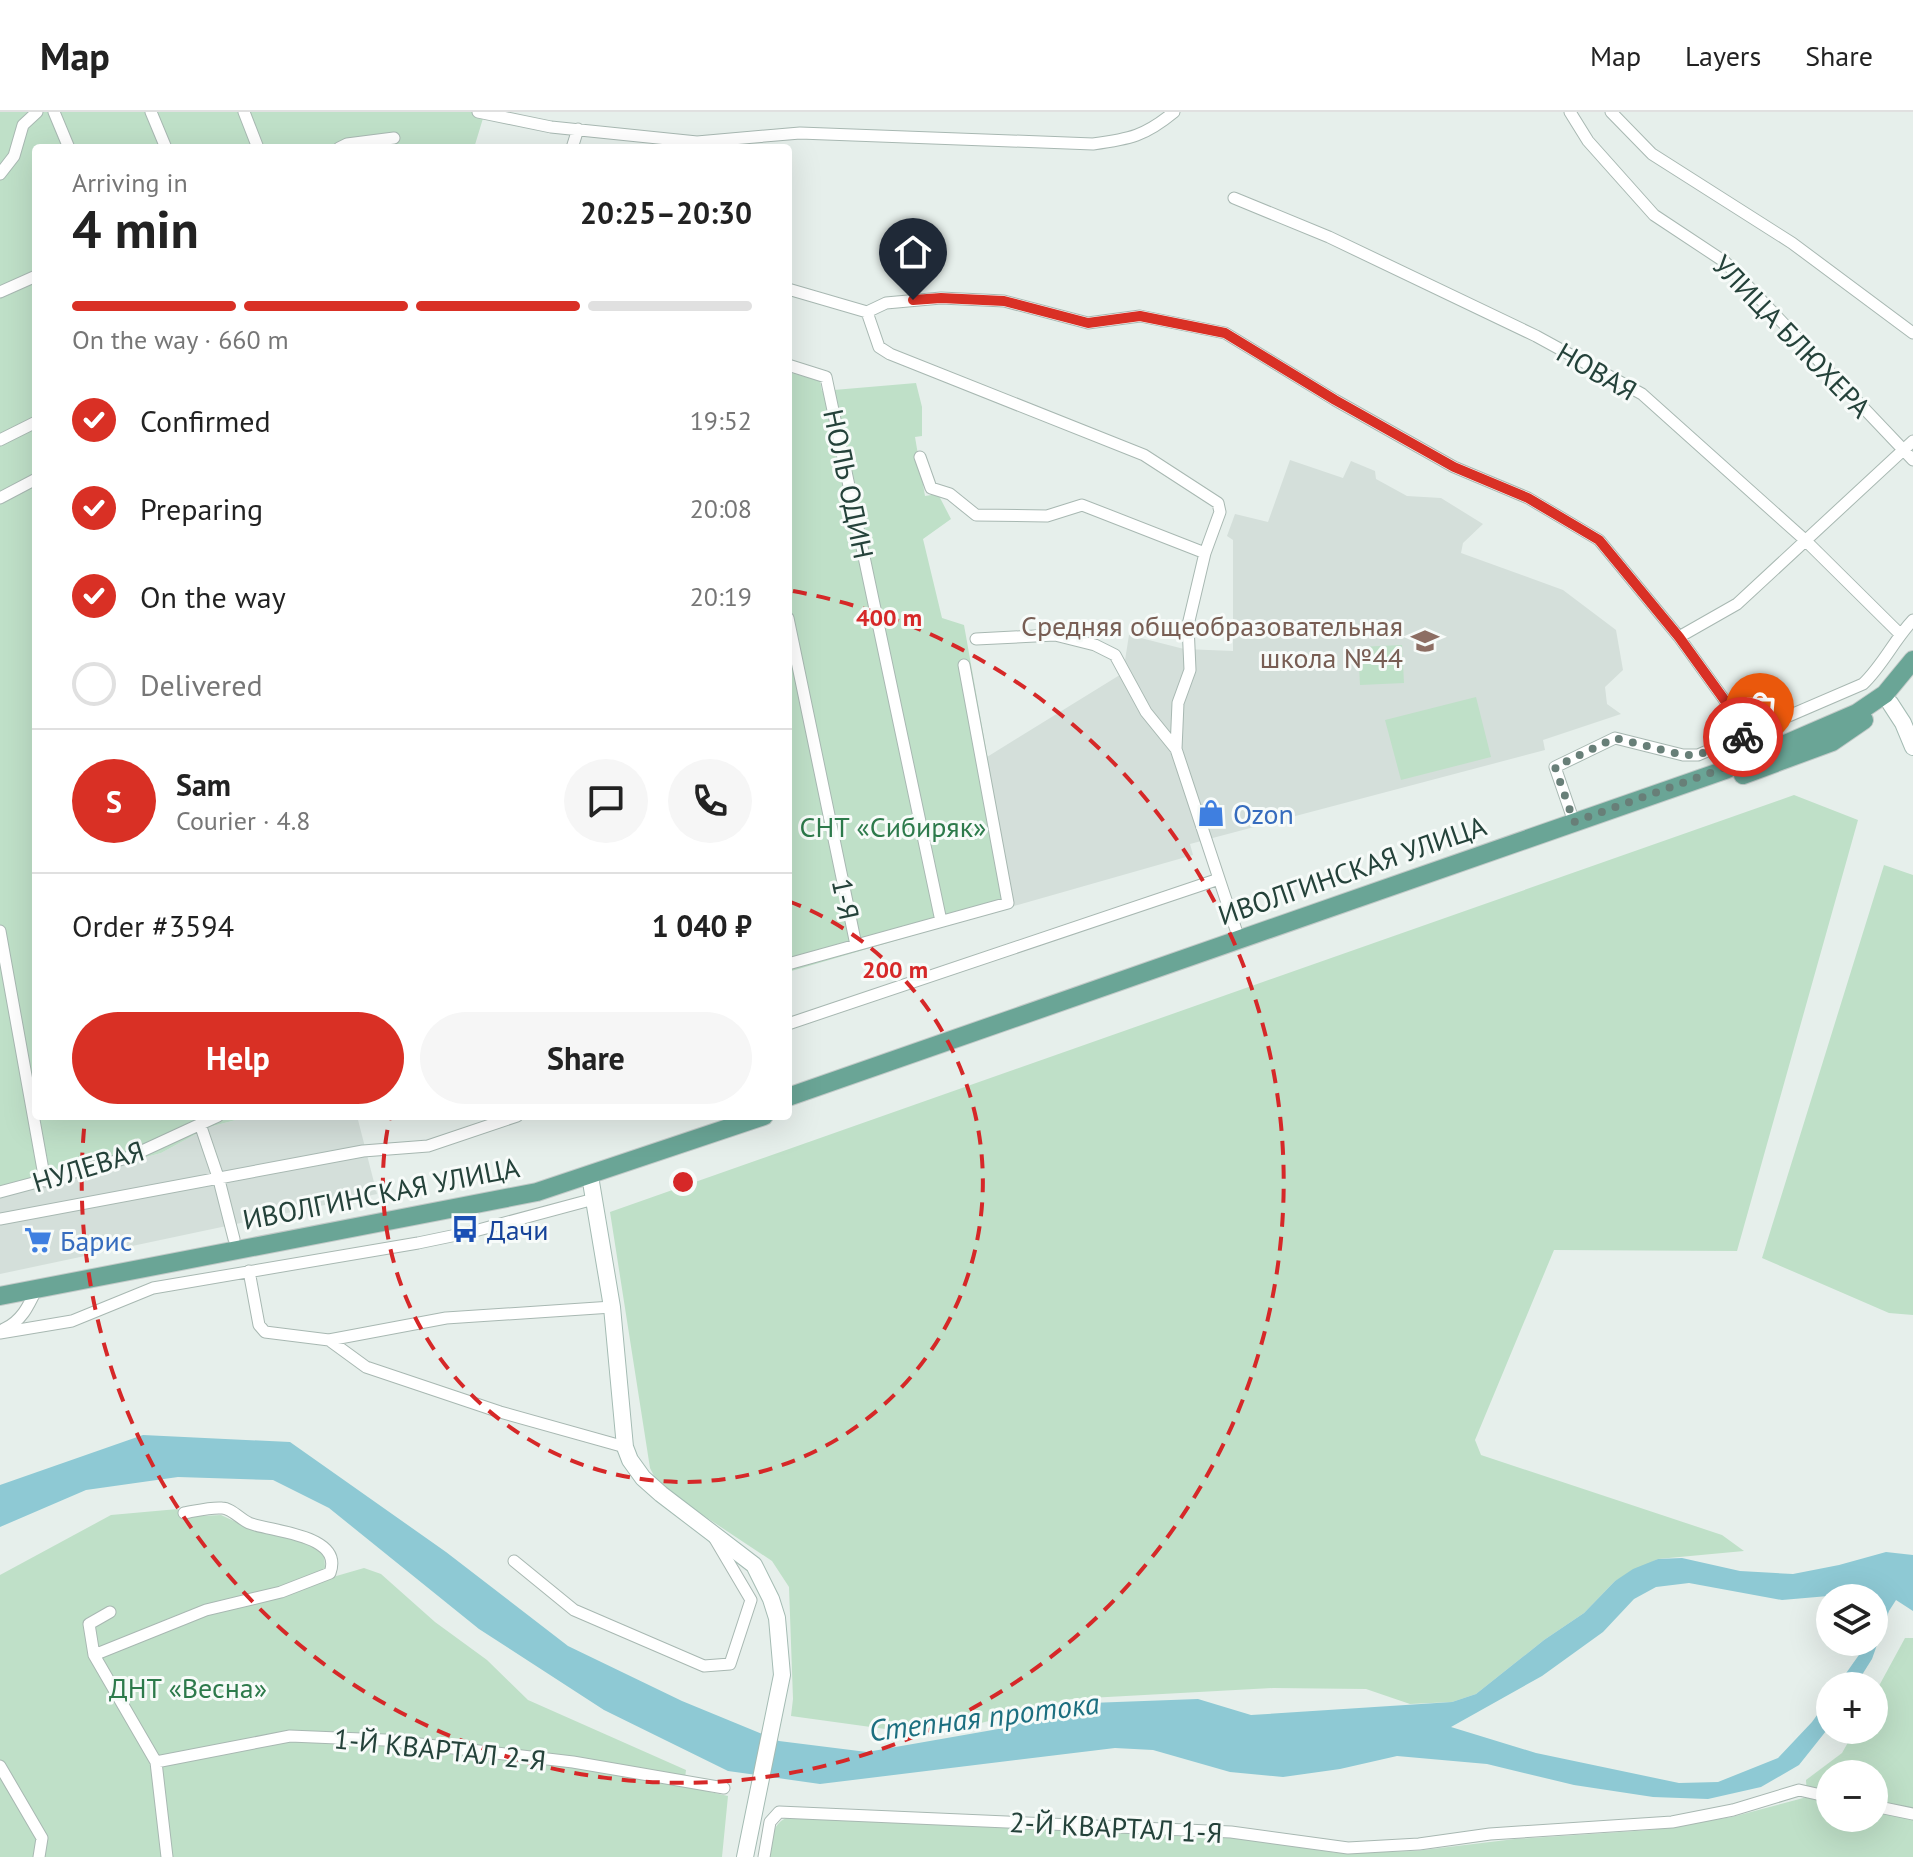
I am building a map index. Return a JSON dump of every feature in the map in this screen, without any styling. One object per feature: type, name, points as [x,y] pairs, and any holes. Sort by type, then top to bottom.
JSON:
[{"type":"main road","name":"ИВОЛГИНСКАЯ УЛИЦА","points":[[792,1107],[1832,742],[1890,703],[1912,667]]},
{"type":"main road","name":"ИВОЛГИНСКАЯ УЛИЦА","points":[[792,1096],[1725,770],[1857,713],[1885,694],[1912,667]]},
{"type":"main road","name":"ИВОЛГИНСКАЯ УЛИЦА","points":[[0,1284],[536,1182],[721,1120]]},
{"type":"main road","name":"ИВОЛГИНСКАЯ УЛИЦА","points":[[0,1296],[537,1192],[752,1120]]},
{"type":"street","points":[[0,174],[14,156],[23,125],[37,112]]},
{"type":"street","points":[[54,112],[67,144]]},
{"type":"street","points":[[151,112],[164,144]]},
{"type":"street","points":[[244,112],[256,144]]},
{"type":"street","points":[[478,112],[551,127],[697,142],[800,133],[1093,144],[1125,140],[1152,130],[1174,112]]},
{"type":"street","name":"УЛИЦА БЛЮХЕРА","points":[[1570,112],[1588,141],[1654,215],[1725,262],[1913,460]]},
{"type":"street","name":"УЛИЦА БЛЮХЕРА","points":[[1611,112],[1652,154],[1792,243],[1913,333]]},
{"type":"street","points":[[573,144],[578,129]]},
{"type":"street","points":[[347,144],[394,138]]},
{"type":"street","name":"НОВАЯ","points":[[1234,198],[1329,237],[1523,329],[1642,394],[1805,540],[1900,634]]},
{"type":"street","points":[[0,292],[32,281]]},
{"type":"street","points":[[792,290],[867,312],[886,303],[913,300],[1004,301],[1088,323],[1140,316],[1225,333],[1441,460],[1528,498],[1599,540],[1679,637],[1749,734]]},
{"type":"street","points":[[867,312],[879,347],[890,354],[1144,455],[1218,503],[1220,512],[1205,553],[1188,625],[1190,670],[1178,703],[1176,749]]},
{"type":"street","name":"НОЛЬ ОДИН","points":[[792,366],[826,377],[941,921]]},
{"type":"street","points":[[0,440],[32,424]]},
{"type":"street","points":[[1679,637],[1737,604],[1913,441]]},
{"type":"street","points":[[920,457],[931,488],[950,494],[976,515],[1047,516],[1082,505],[1205,553]]},
{"type":"street","points":[[0,498],[32,481]]},
{"type":"street","points":[[1574,822],[1555,767],[1615,738],[1683,755],[1698,755],[1863,684],[1913,620]]},
{"type":"street","points":[[976,639],[1055,635],[1095,645],[1115,655],[1146,712],[1176,749],[1239,939]]},
{"type":"street","name":"1-Я","points":[[792,637],[856,945]]},
{"type":"street","points":[[1890,651],[1912,667]]},
{"type":"street","points":[[792,963],[1008,903],[964,665]]},
{"type":"street","points":[[1890,703],[1908,721],[1913,747]]},
{"type":"street","points":[[792,1023],[1219,879]]},
{"type":"street","points":[[0,931],[32,1109]]},
{"type":"street","points":[[34,1120],[45,1181]]},
{"type":"street","name":"НУЛЕВАЯ","points":[[0,1192],[127,1158],[208,1120]]},
{"type":"street","points":[[0,1219],[363,1151],[428,1146],[505,1120]]},
{"type":"street","points":[[200,1124],[234,1239]]},
{"type":"street","points":[[590,1176],[612,1307],[625,1447],[630,1460],[643,1478],[754,1565],[777,1618],[782,1675],[745,1857]]},
{"type":"street","points":[[0,1332],[72,1321],[153,1288],[471,1232],[594,1199]]},
{"type":"street","points":[[249,1271],[262,1331],[329,1340],[446,1318],[612,1307]]},
{"type":"street","points":[[0,1332],[13,1325],[26,1311],[37,1288]]},
{"type":"street","points":[[329,1340],[366,1367],[500,1412],[625,1447]]},
{"type":"street","points":[[94,1655],[206,1610],[281,1592],[330,1573],[333,1560],[329,1552],[310,1538],[250,1523],[224,1507],[184,1513]]},
{"type":"street","points":[[514,1561],[574,1610],[704,1666],[730,1664],[751,1600],[711,1532]]},
{"type":"street","points":[[110,1612],[89,1624],[94,1655],[156,1762],[167,1857]]},
{"type":"street","name":"1-Й КВАРТАЛ 2-Я","points":[[156,1762],[290,1736],[306,1736],[385,1740],[573,1762],[724,1788]]},
{"type":"street","points":[[0,1766],[42,1838],[39,1857]]},
{"type":"street","name":"2-Й КВАРТАЛ 1-Я","points":[[764,1857],[770,1822],[779,1812],[1231,1832],[1348,1848],[1419,1844],[1490,1834],[1672,1822],[1733,1810],[1799,1790],[1816,1794]]},
{"type":"street","points":[[1888,1809],[1913,1814]]},
{"type":"shaded area","name":"Средняя общеобразовательная школа №44","points":[[1290,460],[1343,478],[1351,461],[1375,471],[1376,479],[1407,496],[1441,498],[1483,524],[1463,543],[1461,553],[1563,590],[1616,630],[1623,670],[1605,687],[1607,704],[1621,714],[1543,740],[1545,750],[1190,844],[1193,855],[1014,906],[987,757],[1123,673],[1129,635],[1184,649],[1233,651],[1233,540],[1227,536],[1235,514],[1268,522]]},
{"type":"shaded area","points":[[236,1120],[358,1120],[377,1194],[0,1274],[0,1197],[161,1153],[209,1127]]},
{"type":"green space","points":[[0,112],[476,112],[484,115],[475,144],[32,144],[32,1120],[236,1120],[209,1127],[161,1153],[0,1197]]},
{"type":"green space","name":"СНТ «Сибиряк»","points":[[792,373],[820,381],[822,391],[916,383],[922,407],[922,436],[915,437],[925,496],[938,494],[951,519],[923,539],[942,618],[964,625],[1014,906],[792,971]]},
{"type":"green space","points":[[1402,645],[1404,683],[1360,685],[1358,647]]},
{"type":"green space","points":[[1476,697],[1491,757],[1401,780],[1385,720]]},
{"type":"green space","points":[[1794,795],[1858,820],[1737,1251],[1554,1250],[1475,1440],[1481,1455],[1722,1535],[1744,1551],[1658,1559],[1615,1581],[1584,1613],[1476,1694],[1452,1702],[1410,1704],[1366,1689],[1273,1688],[1071,1699],[981,1723],[907,1732],[791,1716],[789,1587],[772,1561],[659,1486],[650,1468],[610,1212]]},
{"type":"green space","points":[[1884,865],[1913,875],[1913,1315],[1889,1313],[1762,1258]]},
{"type":"green space","name":"ДНТ «Весна»","points":[[178,1509],[180,1517],[221,1515],[249,1528],[308,1542],[324,1554],[326,1579],[364,1568],[381,1574],[435,1622],[487,1660],[528,1700],[686,1770],[684,1786],[728,1796],[722,1857],[0,1857],[0,1575],[111,1515]]},
{"type":"green space","points":[[1905,1638],[1913,1638],[1913,1857],[769,1857],[775,1829],[786,1818],[1232,1837],[1338,1853],[1415,1851],[1515,1839],[1650,1830],[1732,1817],[1807,1797],[1806,1780],[1816,1772],[1816,1832],[1888,1832],[1888,1760],[1833,1760],[1847,1744],[1888,1744],[1887,1672]]},
{"type":"water","points":[[143,1435],[290,1442],[446,1552],[568,1646],[682,1701],[779,1741],[867,1752],[1004,1728],[1090,1703],[1198,1699],[1251,1715],[1452,1702],[1476,1694],[1584,1613],[1615,1581],[1633,1569],[1658,1559],[1682,1558],[1740,1571],[1793,1574],[1886,1552],[1913,1555],[1913,1611],[1896,1600],[1888,1614],[1888,1584],[1816,1584],[1816,1597],[1782,1600],[1689,1583],[1656,1587],[1634,1599],[1603,1632],[1542,1676],[1451,1727],[1536,1753],[1679,1783],[1718,1782],[1778,1758],[1816,1716],[1816,1744],[1799,1765],[1761,1787],[1708,1799],[1653,1797],[1574,1785],[1487,1764],[1397,1756],[1340,1769],[1283,1777],[1230,1772],[1153,1750],[1115,1748],[820,1784],[728,1771],[604,1710],[479,1629],[329,1508],[273,1480],[178,1477],[86,1490],[0,1527],[0,1485]]},
{"type":"water","points":[[1858,1656],[1873,1656],[1864,1672],[1847,1672]]},
{"type":"way so far","points":[[1743,737],[1698,755],[1683,755],[1615,738],[1555,767],[1574,822],[1760,755]]},
{"type":"place","name":"Средняя общеобразовательная школа №44","points":[[1425,641]]},
{"type":"place","name":"Ozon","points":[[1211,813]]},
{"type":"place","name":"Дачи","points":[[465,1229]]},
{"type":"place","name":"Барис","points":[[38,1240]]},
{"type":"route","points":[[913,300],[1004,301],[1088,323],[1140,316],[1225,333],[1454,467],[1528,498],[1599,540],[1679,637],[1749,734],[1743,737]]},
{"type":"water label","name":"Степная протока","points":[[984,1716]]}]
